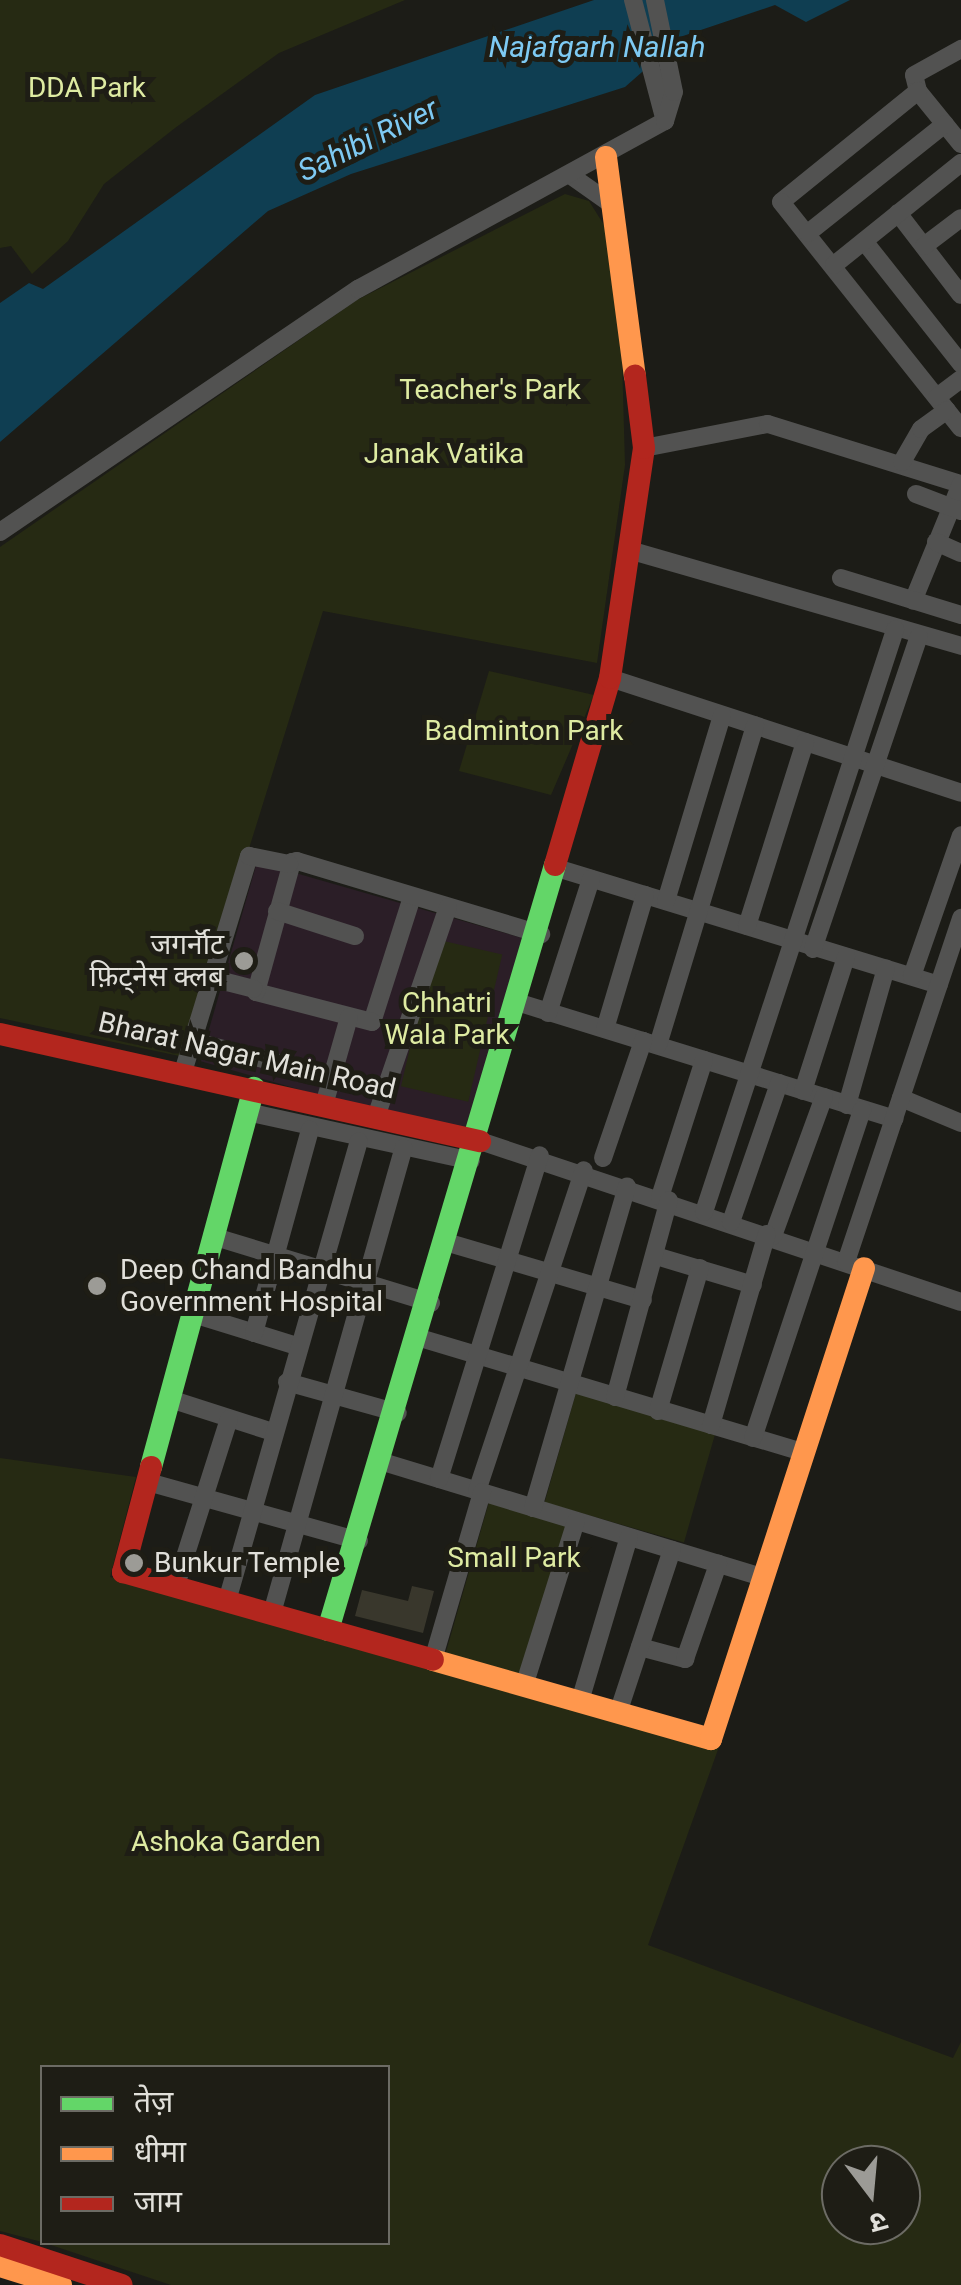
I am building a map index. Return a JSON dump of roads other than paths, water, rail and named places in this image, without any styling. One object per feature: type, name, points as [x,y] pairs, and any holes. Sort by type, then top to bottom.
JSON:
[{"type":"street","points":[[633,0],[666,110]]},
{"type":"street","points":[[655,0],[666,110]]},
{"type":"street","points":[[961,49],[914,75],[918,91],[961,144]]},
{"type":"street","points":[[918,91],[782,200],[961,428]]},
{"type":"street","points":[[0,532],[358,288],[606,157],[666,110]]},
{"type":"street","points":[[808,232],[945,124]]},
{"type":"street","points":[[328,1630],[359,1541],[449,1243],[560,868],[610,678],[644,448],[606,157]]},
{"type":"street","points":[[834,265],[961,163]]},
{"type":"street","points":[[570,175],[614,206]]},
{"type":"street","points":[[898,214],[924,246],[955,274],[961,294]]},
{"type":"street","points":[[924,246],[961,218]]},
{"type":"street","points":[[864,241],[961,364]]},
{"type":"street","points":[[902,462],[921,429],[961,379]]},
{"type":"street","points":[[644,448],[768,424],[902,462],[961,484],[955,509],[936,542],[913,601]]},
{"type":"street","points":[[916,494],[955,509]]},
{"type":"street","points":[[936,542],[961,553]]},
{"type":"street","points":[[629,550],[961,646]]},
{"type":"street","points":[[841,578],[961,615]]},
{"type":"street","points":[[806,946],[853,758],[895,630]]},
{"type":"street","points":[[704,1212],[752,1075],[880,766],[919,636]]},
{"type":"street","points":[[610,678],[961,793]]},
{"type":"street","points":[[666,901],[722,715]]},
{"type":"street","points":[[603,1158],[700,912],[755,726]]},
{"type":"street","points":[[746,926],[804,742]]},
{"type":"street","points":[[912,976],[961,835]]},
{"type":"street","points":[[183,1072],[249,856],[540,934]]},
{"type":"street","points":[[254,989],[289,864]]},
{"type":"street","points":[[560,868],[939,985]]},
{"type":"street","points":[[548,1012],[591,879]]},
{"type":"street","points":[[605,1030],[644,895]]},
{"type":"street","points":[[375,1020],[412,897]]},
{"type":"street","points":[[376,1117],[382,1088],[448,907]]},
{"type":"street","points":[[276,911],[355,936]]},
{"type":"street","points":[[254,1088],[122,1570],[711,1739],[805,1454],[894,1119],[957,941],[961,918]]},
{"type":"street","points":[[803,1091],[846,958]]},
{"type":"street","points":[[754,1438],[814,1250],[854,1107],[886,968]]},
{"type":"street","points":[[211,978],[406,1030]]},
{"type":"street","points":[[520,1003],[894,1119]]},
{"type":"street","points":[[324,1104],[349,1017]]},
{"type":"street","name":"Bharat Nagar Main Road","points":[[0,1034],[324,1104],[476,1151]]},
{"type":"street","points":[[192,1041],[382,1088]]},
{"type":"street","points":[[614,1397],[656,1256],[665,1198],[704,1060]]},
{"type":"street","points":[[731,1222],[779,1083]]},
{"type":"street","points":[[711,1425],[770,1235],[824,1098]]},
{"type":"street","points":[[901,1098],[957,1122],[961,1101]]},
{"type":"street","points":[[247,1112],[359,1142],[540,1155],[855,1265],[959,1296]]},
{"type":"street","points":[[254,1334],[310,1130]]},
{"type":"street","points":[[228,1601],[296,1346],[359,1142]]},
{"type":"street","points":[[272,1613],[369,1284],[404,1148]]},
{"type":"street","points":[[439,1479],[540,1155]]},
{"type":"street","points":[[434,1660],[479,1492],[584,1170]]},
{"type":"street","points":[[533,1508],[595,1284],[627,1186]]},
{"type":"street","points":[[212,1236],[431,1303]]},
{"type":"street","points":[[449,1243],[643,1300]]},
{"type":"street","points":[[656,1256],[753,1285]]},
{"type":"street","points":[[658,1411],[700,1268]]},
{"type":"street","points":[[193,1314],[296,1346]]},
{"type":"street","points":[[420,1338],[805,1454]]},
{"type":"street","points":[[287,1382],[398,1413]]},
{"type":"street","points":[[170,1400],[273,1432]]},
{"type":"street","points":[[176,1585],[229,1419]]},
{"type":"street","points":[[383,1462],[765,1578]]},
{"type":"street","points":[[148,1482],[359,1541]]},
{"type":"street","points":[[524,1686],[576,1521]]},
{"type":"street","points":[[580,1701],[629,1537]]},
{"type":"street","points":[[618,1713],[672,1550]]},
{"type":"street","points":[[640,1647],[684,1659],[718,1564]]},
{"type":"street","points":[[0,2246],[122,2285]]},
{"type":"street","points":[[0,2266],[61,2285]]},
{"type":"water","points":[[594,0],[850,0],[806,22],[775,5],[683,36],[625,87],[351,174],[268,211],[0,442],[0,303],[29,283],[43,289],[315,95]]},
{"type":"place","name":"जगर्नॉट फ़िट्नेस क्लब","points":[[244,961]]},
{"type":"place","name":"Deep Chand Bandhu Government Hospital","points":[[97,1286]]},
{"type":"place","name":"Bunkur Temple","points":[[134,1563]]},
{"type":"water label","name":"Najafgarh Nallah","points":[[597,47]]},
{"type":"water label","name":"Sahibi River","points":[[368,140]]},
{"type":"park label","name":"DDA Park","points":[[87,88]]},
{"type":"park label","name":"Teacher's Park","points":[[490,390]]},
{"type":"park label","name":"Janak Vatika","points":[[444,454]]},
{"type":"park label","name":"Badminton Park","points":[[524,731]]},
{"type":"park label","name":"Chhatri Wala Park","points":[[447,1019]]},
{"type":"park label","name":"Small Park","points":[[514,1558]]},
{"type":"park label","name":"Ashoka Garden","points":[[226,1842]]}]
